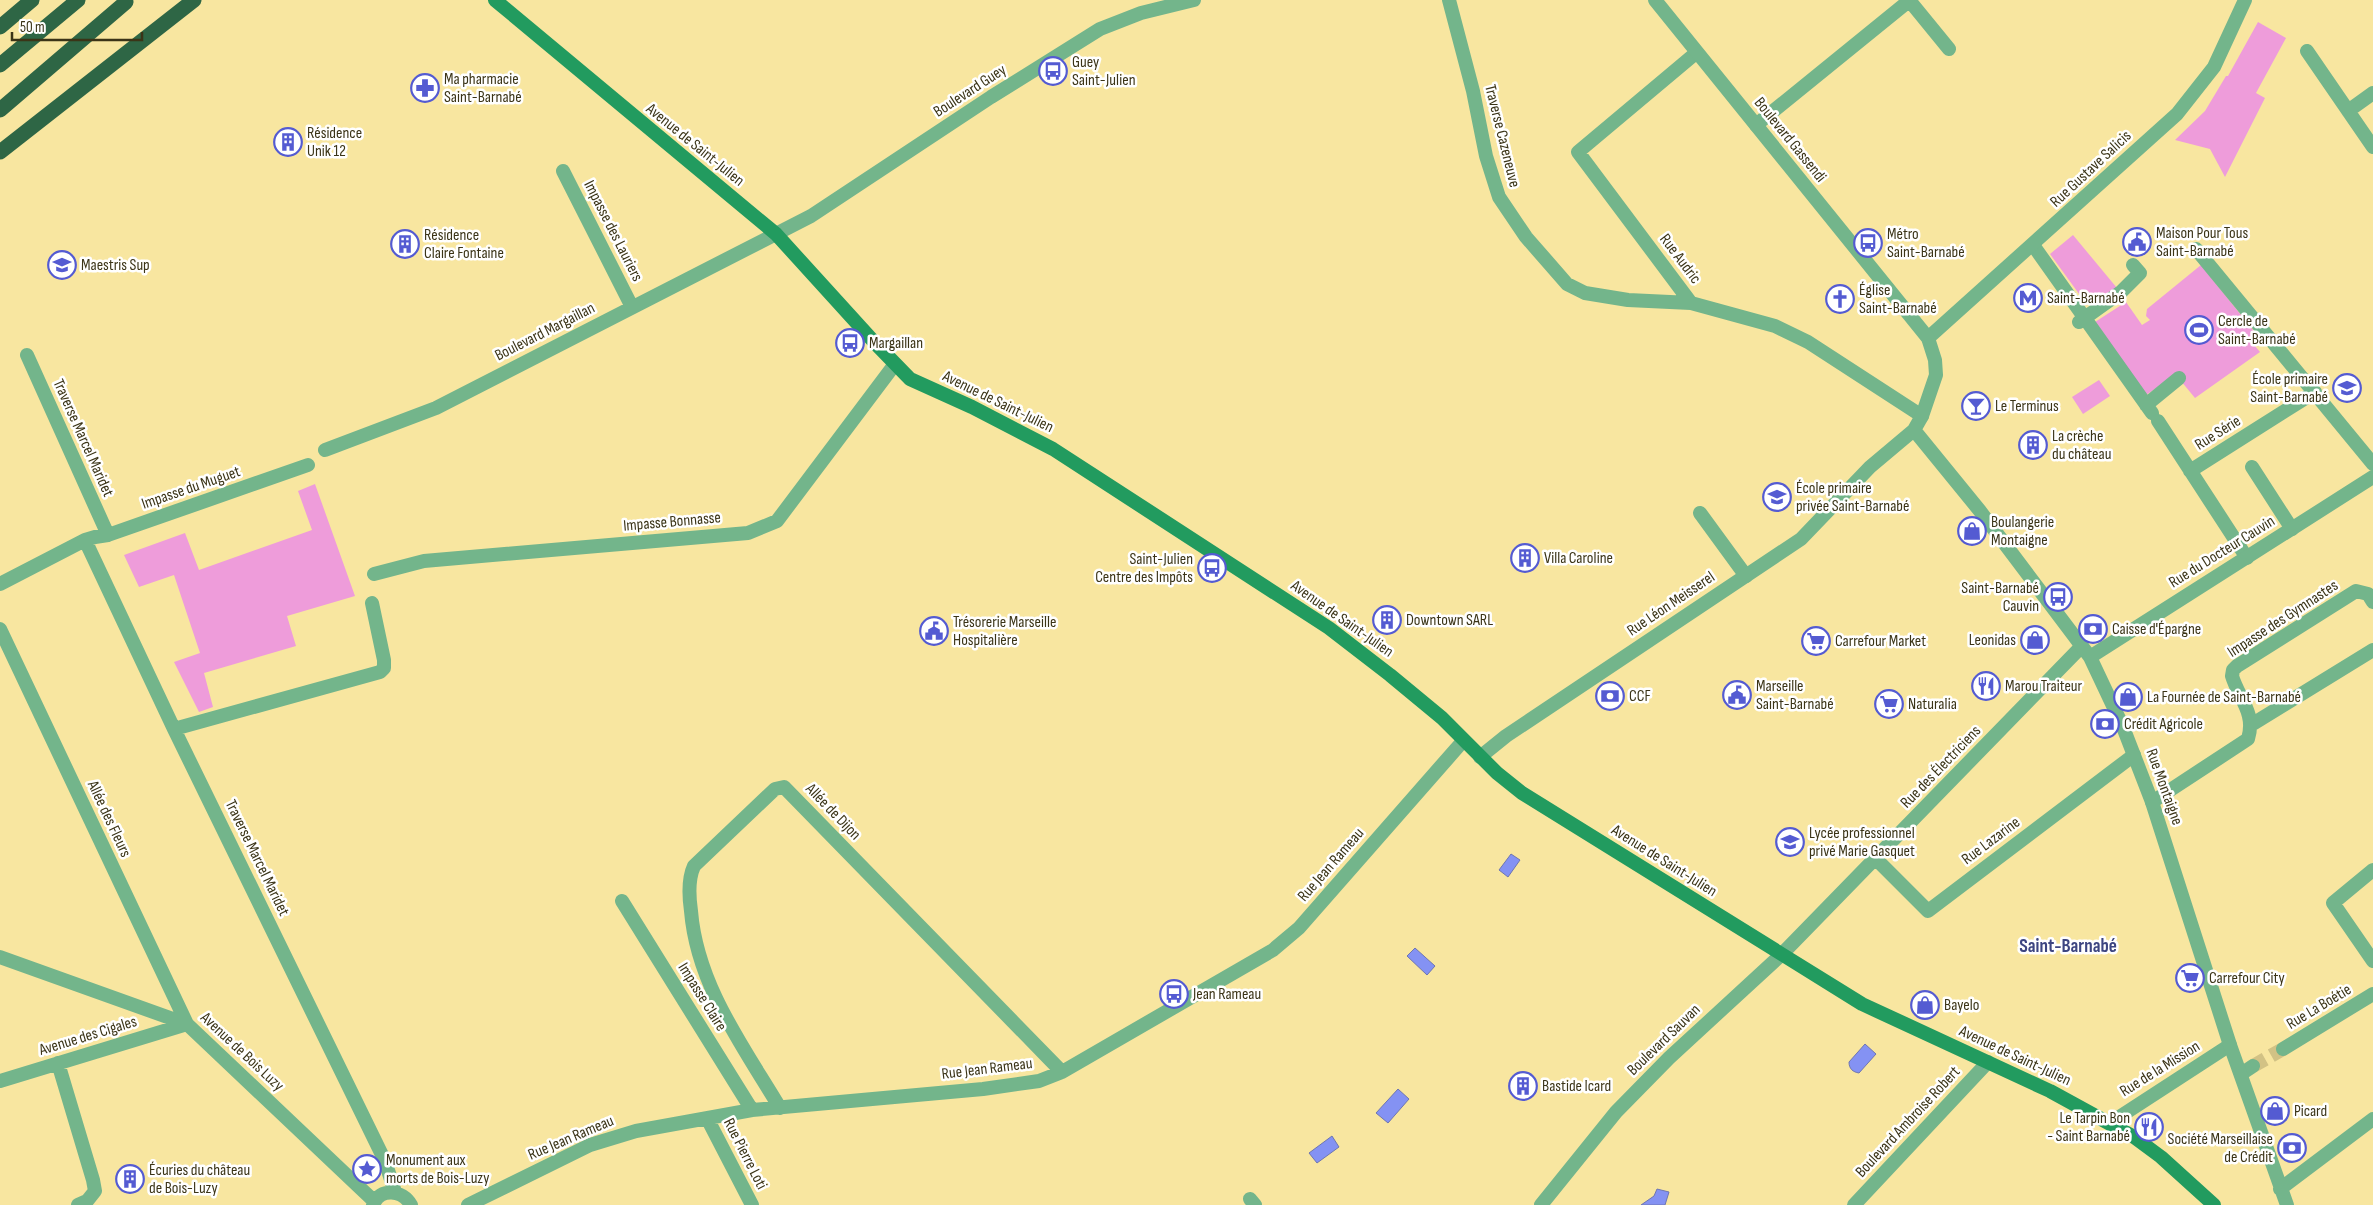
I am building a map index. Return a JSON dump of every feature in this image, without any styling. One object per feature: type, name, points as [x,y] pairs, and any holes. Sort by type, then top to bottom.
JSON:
[{"type":"highway","points":[[0,27],[32,0]]},
{"type":"highway","points":[[0,65],[78,0]]},
{"type":"highway","points":[[0,152],[194,0]]},
{"type":"highway","points":[[0,110],[126,2]]},
{"type":"main road","name":"Avenue de Saint-Julien","points":[[495,0],[776,234],[910,378],[972,406],[1053,449],[1329,628],[1442,718],[1480,757],[1522,793],[1862,1004],[2050,1091],[2134,1137],[2162,1156],[2214,1205]]},
{"type":"street","name":"Boulevard Guey","points":[[776,234],[811,216],[1100,29],[1141,13],[1194,0]]},
{"type":"street","name":"Traverse Cazeneuve","points":[[1449,0],[1473,91],[1486,156],[1499,197],[1526,238],[1567,284],[1585,292],[1628,300],[1690,303]]},
{"type":"street","name":"Boulevard Gassendi","points":[[1655,0],[1928,338]]},
{"type":"street","points":[[1756,125],[1909,0],[1949,49]]},
{"type":"street","name":"Rue Gustave Salicis","points":[[1928,338],[2033,246],[2189,100],[2214,67],[2245,0]]},
{"type":"street","points":[[2307,51],[2373,148]]},
{"type":"street","name":"Rue Audric","points":[[1696,53],[1578,152],[1690,303],[1775,326],[1808,342],[1922,416]]},
{"type":"street","points":[[2348,111],[2373,93]]},
{"type":"street","name":"Impasse des Lauriers","points":[[563,171],[632,307]]},
{"type":"street","name":"Boulevard Margaillan","points":[[326,450],[436,408],[776,234]]},
{"type":"street","name":"Rue Série","points":[[2033,246],[2082,320],[2152,413],[2247,558]]},
{"type":"street","points":[[2196,249],[2373,464]]},
{"type":"street","points":[[2082,320],[2121,292],[2140,273],[2133,265]]},
{"type":"street","points":[[1914,430],[1922,416],[1936,375],[1935,360],[1928,338]]},
{"type":"street","name":"Traverse Marcel Maridet","points":[[26,355],[108,536]]},
{"type":"street","name":"Impasse Bonnasse","points":[[374,574],[424,561],[748,533],[778,521],[895,364]]},
{"type":"street","points":[[2152,413],[2179,378]]},
{"type":"street","name":"Rue Série","points":[[2190,471],[2315,392]]},
{"type":"street","name":"Rue Léon Meisserel","points":[[1480,757],[1506,736],[1801,539],[1870,467],[1914,430]]},
{"type":"street","name":"Rue Montaigne","points":[[1914,430],[1992,526],[2086,652],[2134,755],[2152,802],[2230,1045],[2247,1070],[2280,1189],[2287,1205]]},
{"type":"street","name":"Impasse du Muguet","points":[[0,584],[94,536],[108,536],[308,465]]},
{"type":"street","points":[[2252,467],[2292,528]]},
{"type":"street","name":"Rue du Docteur Cauvin","points":[[2086,652],[2247,558],[2373,477]]},
{"type":"street","points":[[1700,513],[1746,576]]},
{"type":"street","name":"Traverse Marcel Maridet","points":[[85,540],[174,729],[385,1161],[395,1192]]},
{"type":"street","name":"Impasse des Gymnastes","points":[[2251,725],[2248,707],[2232,676],[2233,670],[2356,592],[2368,594],[2373,602]]},
{"type":"street","points":[[174,729],[380,672],[384,668],[384,660],[372,603]]},
{"type":"street","name":"Allée des Fleurs","points":[[0,628],[187,1024]]},
{"type":"street","points":[[2152,802],[2244,743],[2248,739],[2251,725],[2373,650]]},
{"type":"street","name":"Rue des Électriciens","points":[[1781,955],[2086,652]]},
{"type":"street","name":"Rue Jean Rameau","points":[[468,1205],[590,1145],[636,1131],[752,1110],[984,1089],[1039,1081],[1062,1072],[1273,950],[1299,928],[1463,741]]},
{"type":"street","name":"Rue Lazarine","points":[[1876,859],[1928,911],[2134,755]]},
{"type":"street","name":"Allée de Dijon","points":[[780,1108],[716,999],[705,976],[696,948],[690,899],[694,866],[775,789],[784,787],[1062,1072]]},
{"type":"street","points":[[2373,870],[2333,903],[2373,961]]},
{"type":"street","name":"Impasse Claire","points":[[622,901],[752,1110]]},
{"type":"street","name":"Boulevard Sauvan","points":[[1541,1205],[1616,1112],[1669,1058],[1781,955]]},
{"type":"street","name":"Avenue de Bois Luzy","points":[[0,957],[187,1024],[374,1203]]},
{"type":"street","name":"Rue La Boétie","points":[[2283,1049],[2373,994]]},
{"type":"street","name":"Avenue des Cigales","points":[[0,1081],[187,1024]]},
{"type":"street","name":"Rue de la Mission","points":[[2110,1123],[2230,1045]]},
{"type":"street","name":"Boulevard Ambroise Robert","points":[[1854,1205],[1988,1062]]},
{"type":"street","points":[[58,1063],[95,1191],[87,1201],[78,1205]]},
{"type":"street","name":"Rue Pierre Loti","points":[[707,1118],[752,1205]]},
{"type":"street","points":[[2280,1189],[2373,1119]]},
{"type":"street","points":[[374,1203],[387,1193],[395,1192],[404,1196],[411,1205]]},
{"type":"shaded area","points":[[2258,22],[2286,38],[2256,93],[2265,98],[2225,177],[2210,149],[2175,140],[2205,111],[2226,76],[2228,76]]},
{"type":"shaded area","points":[[2073,235],[2117,288],[2099,300],[2082,298],[2050,254]]},
{"type":"shaded area","name":"Cercle de Saint-Barnabé","points":[[2201,265],[2257,335],[2250,340],[2260,352],[2195,398],[2176,375],[2146,395],[2095,322],[2126,302],[2142,325],[2150,320],[2146,316],[2147,309]]},
{"type":"shaded area","points":[[2099,380],[2110,396],[2083,414],[2072,397]]},
{"type":"shaded area","points":[[315,484],[355,596],[287,616],[296,646],[204,673],[213,707],[199,712],[174,662],[200,653],[174,575],[139,587],[124,555],[185,533],[199,570],[312,530],[298,491]]},
{"type":"water","points":[[1511,854],[1520,860],[1508,877],[1499,870]]},
{"type":"water","points":[[1415,948],[1435,966],[1427,975],[1407,956]]},
{"type":"water","points":[[1865,1044],[1876,1054],[1857,1073],[1853,1071],[1849,1062]]},
{"type":"water","points":[[1398,1089],[1409,1099],[1388,1123],[1376,1113]]},
{"type":"water","points":[[1332,1136],[1339,1147],[1317,1163],[1309,1153]]},
{"type":"water","points":[[1657,1189],[1669,1192],[1665,1205],[1641,1205],[1654,1196]]},
{"type":"tunnel","points":[[2253,1066],[2283,1049]]},
{"type":"place","name":"Guey Saint-Julien","points":[[1053,71]]},
{"type":"place","name":"Ma pharmacie Saint-Barnabé","points":[[425,88]]},
{"type":"place","name":"Résidence Unik 12","points":[[288,142]]},
{"type":"place","name":"Maison Pour Tous Saint-Barnabé","points":[[2137,242]]},
{"type":"place","name":"Métro Saint-Barnabé","points":[[1868,243]]},
{"type":"place","name":"Résidence Claire Fontaine","points":[[405,244]]},
{"type":"place","name":"Maestris Sup","points":[[62,265]]},
{"type":"place","name":"Saint-Barnabé","points":[[2028,298]]},
{"type":"place","name":"Église Saint-Barnabé","points":[[1840,299]]},
{"type":"place","name":"Cercle de Saint-Barnabé","points":[[2199,330]]},
{"type":"place","name":"Margaillan","points":[[850,343]]},
{"type":"place","name":"École primaire Saint-Barnabé","points":[[2347,388]]},
{"type":"place","name":"Le Terminus","points":[[1976,406]]},
{"type":"place","name":"La crèche du château","points":[[2033,445]]},
{"type":"place","name":"École primaire privée Saint-Barnabé","points":[[1777,497]]},
{"type":"place","name":"Boulangerie Montaigne","points":[[1972,531]]},
{"type":"place","name":"Villa Caroline","points":[[1525,558]]},
{"type":"place","name":"Saint-Julien Centre des Impôts","points":[[1212,568]]},
{"type":"place","name":"Saint-Barnabé Cauvin","points":[[2058,597]]},
{"type":"place","name":"Downtown SARL","points":[[1387,620]]},
{"type":"place","name":"Caisse d'Épargne","points":[[2093,629]]},
{"type":"place","name":"Trésorerie Marseille Hospitalière","points":[[934,631]]},
{"type":"place","name":"Leonidas","points":[[2035,640]]},
{"type":"place","name":"Carrefour Market","points":[[1816,641]]},
{"type":"place","name":"Marou Traiteur","points":[[1986,686]]},
{"type":"place","name":"Marseille Saint-Barnabé","points":[[1737,695]]},
{"type":"place","name":"CCF","points":[[1610,696]]},
{"type":"place","name":"La Fournée de Saint-Barnabé","points":[[2128,697]]},
{"type":"place","name":"Naturalia","points":[[1889,704]]},
{"type":"place","name":"Crédit Agricole","points":[[2105,724]]},
{"type":"place","name":"Lycée professionnel privé Marie Gasquet","points":[[1790,842]]},
{"type":"place","name":"Carrefour City","points":[[2190,978]]},
{"type":"place","name":"Jean Rameau","points":[[1174,994]]},
{"type":"place","name":"Bayelo","points":[[1925,1005]]},
{"type":"place","name":"Bastide Icard","points":[[1523,1086]]},
{"type":"place","name":"Picard","points":[[2275,1111]]},
{"type":"place","name":"Le Tarpin Bon - Saint Barnabé","points":[[2149,1127]]},
{"type":"place","name":"Société Marseillaise de Crédit","points":[[2292,1148]]},
{"type":"place","name":"Monument aux morts de Bois-Luzy","points":[[367,1169]]},
{"type":"place","name":"Écuries du château de Bois-Luzy","points":[[130,1179]]},
{"type":"district","name":"Saint-Barnabé","points":[[2068,946]]}]
